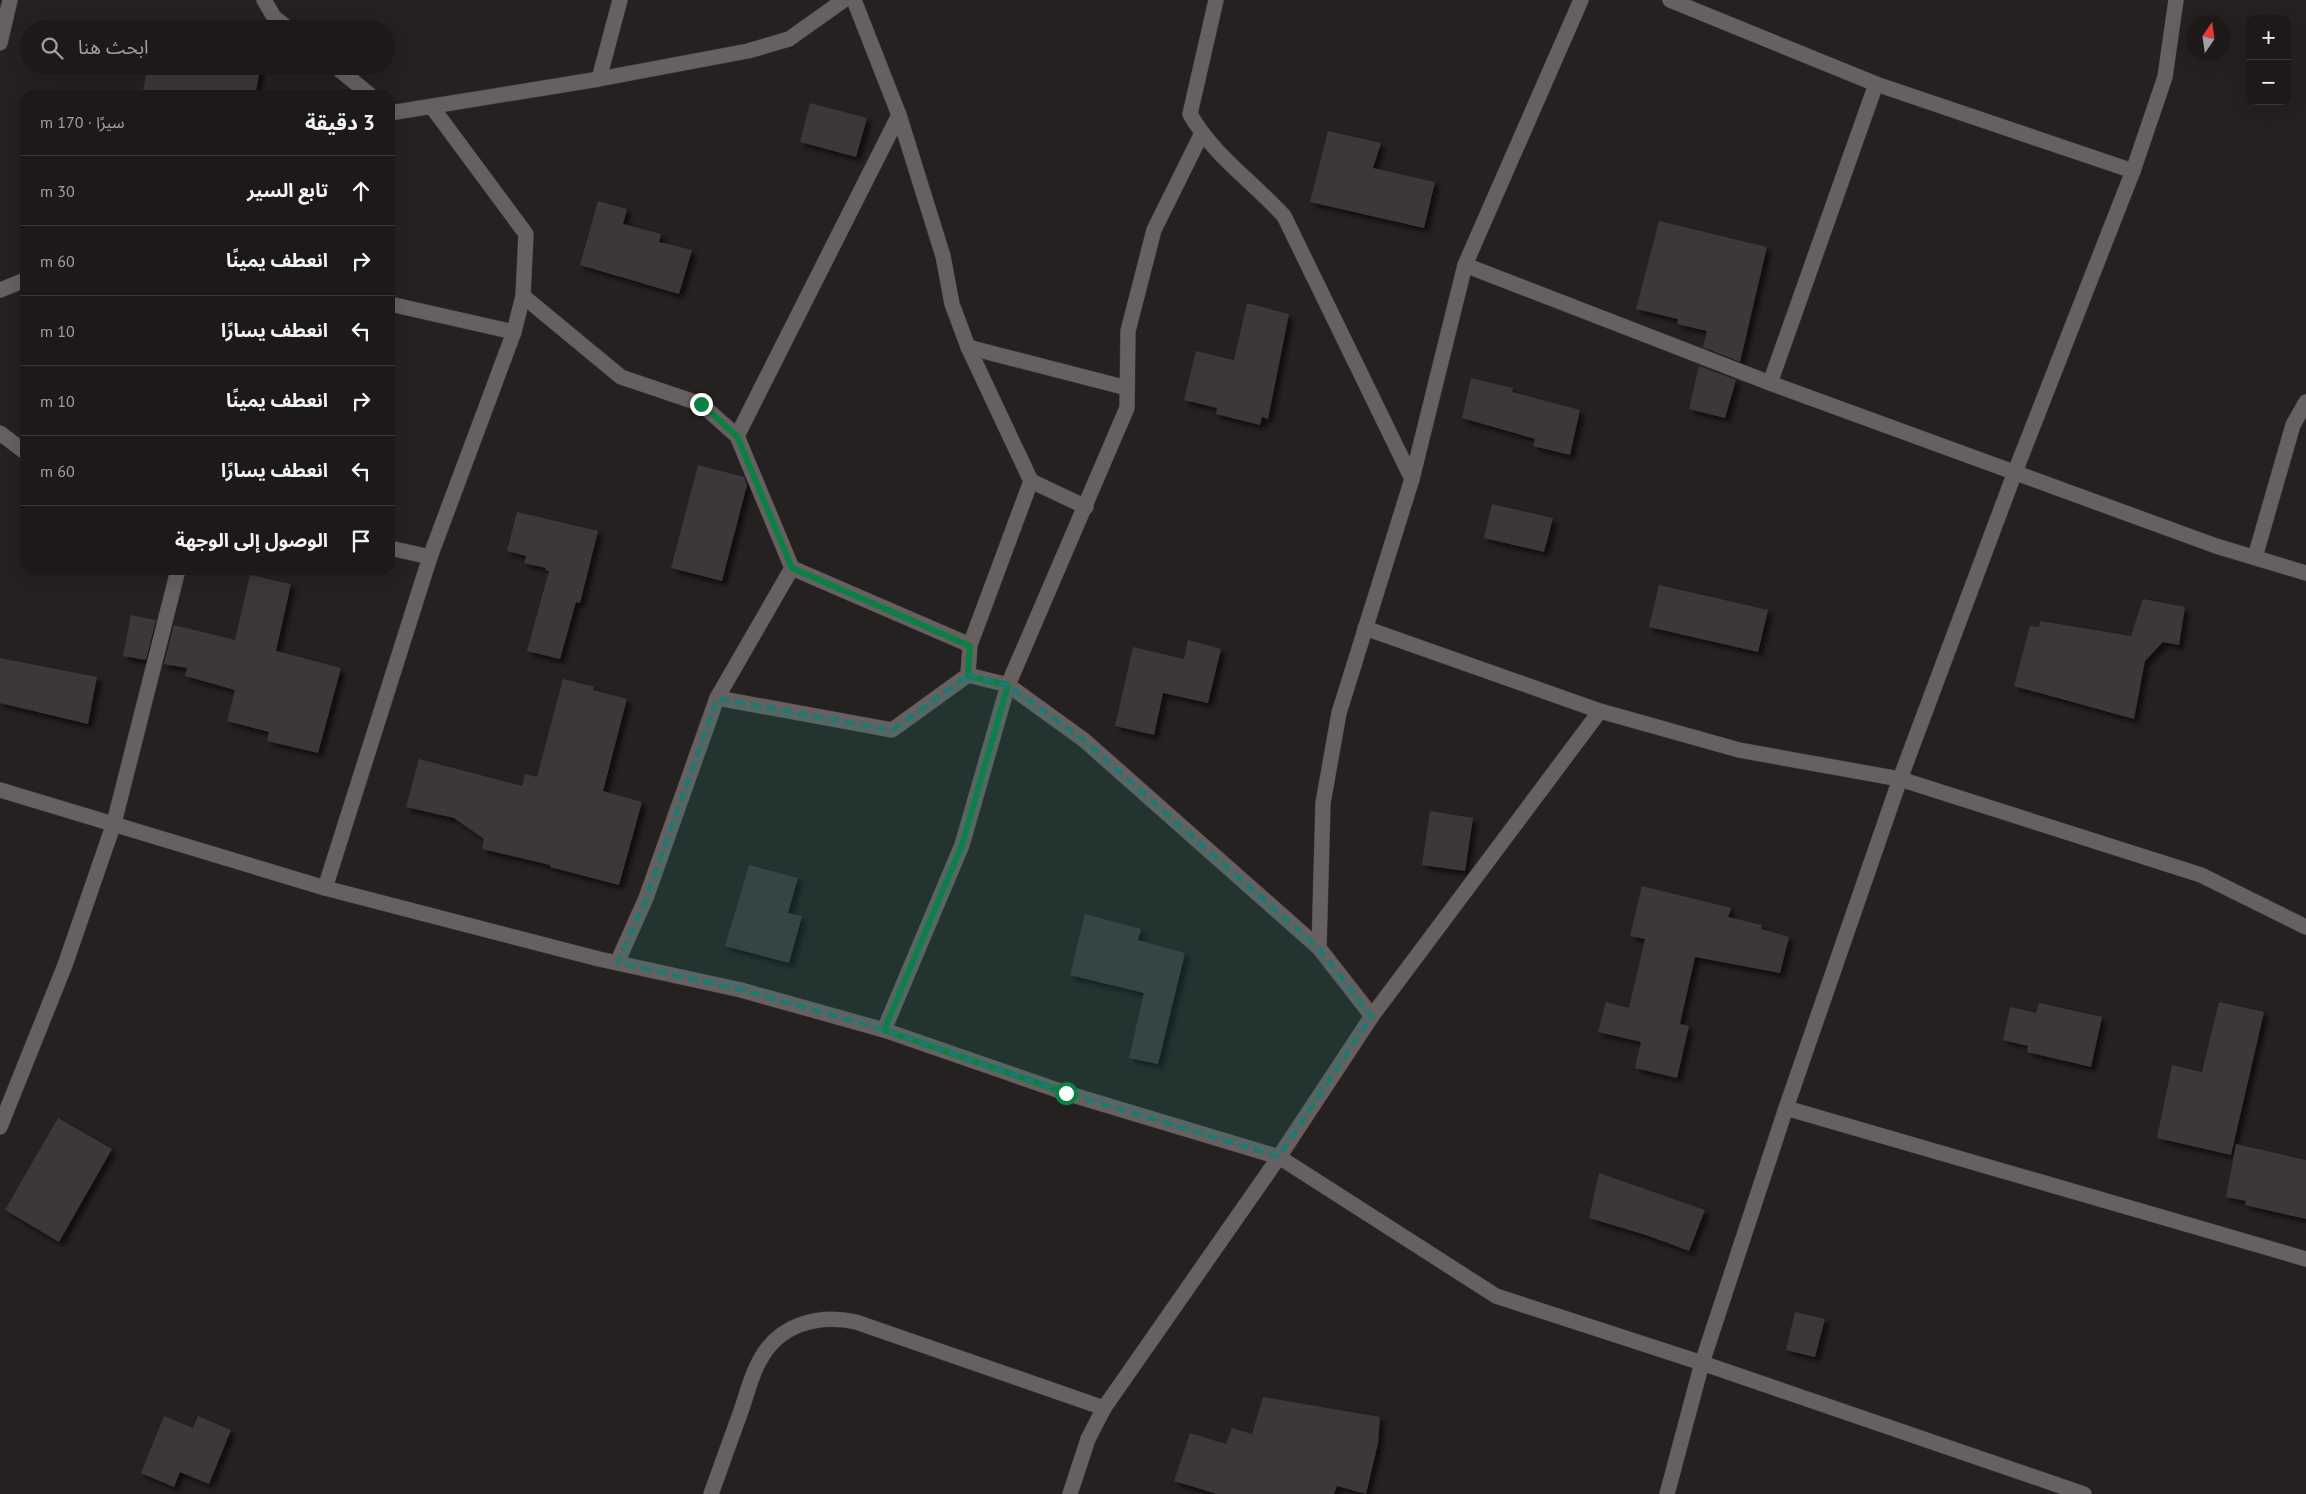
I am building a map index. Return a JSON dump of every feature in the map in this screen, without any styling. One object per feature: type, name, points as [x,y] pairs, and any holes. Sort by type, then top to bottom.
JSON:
[{"type":"street","points":[[0,42],[10,0]]},
{"type":"street","points":[[264,0],[278,20]]},
{"type":"street","points":[[599,78],[620,0]]},
{"type":"street","points":[[395,112],[432,107],[748,51],[789,39],[844,0]]},
{"type":"street","points":[[854,0],[899,115],[944,256],[952,304],[968,347],[1031,481],[1086,507]]},
{"type":"street","points":[[1216,0],[1190,114],[1201,135],[1284,216],[1412,479]]},
{"type":"street","points":[[1319,948],[1323,803],[1339,713],[1412,479],[1466,265],[1581,0]]},
{"type":"street","points":[[1670,0],[1876,84],[2133,171]]},
{"type":"street","points":[[1667,1494],[1702,1363],[1786,1108],[1900,779],[2015,472],[2133,171],[2165,77],[2176,0]]},
{"type":"street","points":[[345,75],[364,90]]},
{"type":"street","points":[[1770,383],[1876,84]]},
{"type":"street","points":[[325,888],[430,557],[514,332],[523,296],[526,234],[432,107]]},
{"type":"street","points":[[737,436],[899,115]]},
{"type":"street","points":[[884,1030],[962,845],[1008,685],[1127,408],[1128,331],[1154,230],[1201,135]]},
{"type":"street","points":[[1466,265],[1770,383],[2216,546],[2306,573]]},
{"type":"street","points":[[0,290],[20,282]]},
{"type":"street","points":[[523,296],[621,377],[701,404],[737,436],[792,568],[970,646]]},
{"type":"street","points":[[395,305],[514,332]]},
{"type":"street","points":[[968,347],[1127,388]]},
{"type":"street","points":[[2254,557],[2293,425],[2306,402]]},
{"type":"street","points":[[0,433],[20,448]]},
{"type":"street","points":[[968,676],[970,646],[1031,481]]},
{"type":"street","points":[[395,549],[430,557]]},
{"type":"street","points":[[617,962],[646,898],[717,698],[792,568]]},
{"type":"street","points":[[0,1127],[64,965],[114,823],[177,575]]},
{"type":"street","points":[[1366,628],[1600,711],[1739,750],[1900,779],[2201,875],[2306,927]]},
{"type":"street","points":[[717,698],[892,730],[968,676],[1008,685],[1084,740],[1319,948],[1372,1016]]},
{"type":"street","points":[[1070,1494],[1088,1439],[1104,1408],[1279,1157],[1372,1016],[1600,711]]},
{"type":"street","points":[[0,790],[325,888],[617,962],[741,990],[884,1030],[1066,1093],[1279,1157],[1496,1296],[1702,1363],[2084,1494]]},
{"type":"street","points":[[1786,1108],[2306,1260]]},
{"type":"street","points":[[711,1494],[760,1360],[776,1338],[794,1327],[815,1319],[837,1318],[856,1322],[1104,1408]]},
{"type":"highlighted area","points":[[968,675],[1008,685],[1084,740],[1319,948],[1372,1016],[1279,1157],[1066,1093],[884,1030],[741,990],[617,963],[646,898],[717,698],[892,730]]},
{"type":"building","points":[[146,75],[259,75],[256,90],[143,90]]},
{"type":"building","points":[[810,103],[867,118],[856,157],[800,142]]},
{"type":"building","points":[[1328,131],[1381,143],[1373,168],[1435,182],[1424,228],[1310,202]]},
{"type":"building","points":[[598,201],[627,209],[623,224],[661,234],[659,242],[692,250],[679,294],[580,265]]},
{"type":"building","points":[[1659,221],[1767,247],[1740,362],[1703,347],[1707,331],[1677,324],[1678,319],[1636,309]]},
{"type":"building","points":[[1247,303],[1289,314],[1268,419],[1262,417],[1260,425],[1216,414],[1217,408],[1184,400],[1196,351],[1234,360]]},
{"type":"building","points":[[1699,366],[1736,380],[1725,418],[1689,409]]},
{"type":"building","points":[[1471,378],[1513,388],[1512,392],[1580,410],[1570,455],[1533,446],[1535,439],[1462,418]]},
{"type":"building","points":[[698,465],[744,477],[747,485],[722,581],[671,568]]},
{"type":"building","points":[[1492,504],[1553,518],[1544,552],[1484,538]]},
{"type":"building","points":[[517,512],[598,531],[580,603],[576,602],[560,659],[527,651],[549,571],[545,570],[546,568],[524,563],[526,556],[507,551]]},
{"type":"building","points":[[250,575],[291,584],[276,651],[341,668],[318,753],[267,741],[269,732],[227,721],[235,690],[185,676],[187,668],[164,664],[174,625],[235,640]]},
{"type":"building","points":[[1659,585],[1768,610],[1758,652],[1649,627]]},
{"type":"building","points":[[2143,599],[2185,607],[2179,645],[2163,642],[2145,661],[2134,719],[2014,686],[2030,626],[2039,627],[2040,621],[2131,636]]},
{"type":"building","points":[[131,615],[156,620],[146,660],[123,656]]},
{"type":"building","points":[[1188,640],[1221,649],[1208,703],[1163,693],[1154,735],[1115,726],[1133,647],[1184,659]]},
{"type":"building","points":[[0,658],[97,677],[88,724],[0,703]]},
{"type":"building","points":[[563,679],[594,687],[593,690],[627,699],[603,791],[642,802],[619,885],[550,867],[550,865],[482,849],[484,839],[454,818],[406,807],[419,759],[522,786],[525,774],[537,777]]},
{"type":"building","points":[[1430,811],[1473,818],[1465,871],[1422,865]]},
{"type":"building","points":[[749,865],[798,878],[788,913],[802,916],[789,963],[725,946]]},
{"type":"building","points":[[1642,886],[1731,908],[1728,917],[1762,925],[1761,929],[1789,937],[1780,973],[1695,957],[1680,1024],[1689,1026],[1677,1078],[1635,1068],[1641,1042],[1598,1032],[1606,1002],[1629,1008],[1645,939],[1630,936]]},
{"type":"building","points":[[1085,914],[1141,929],[1138,940],[1185,953],[1158,1064],[1129,1058],[1144,993],[1070,975]]},
{"type":"building","points":[[2219,1002],[2264,1012],[2231,1155],[2157,1138],[2172,1065],[2202,1072]]},
{"type":"building","points":[[2039,1003],[2102,1017],[2091,1067],[2027,1052],[2028,1046],[2003,1040],[2010,1007],[2036,1013]]},
{"type":"building","points":[[58,1118],[112,1149],[59,1242],[5,1210]]},
{"type":"building","points":[[2236,1144],[2306,1160],[2306,1219],[2245,1205],[2246,1201],[2226,1197]]},
{"type":"building","points":[[1599,1173],[1705,1210],[1689,1251],[1646,1235],[1589,1218]]},
{"type":"building","points":[[1795,1312],[1825,1319],[1815,1357],[1786,1350]]},
{"type":"building","points":[[1263,1397],[1380,1417],[1378,1443],[1366,1494],[1337,1486],[1334,1494],[1217,1494],[1174,1481],[1190,1433],[1226,1444],[1232,1428],[1252,1434]]},
{"type":"building","points":[[164,1416],[193,1428],[198,1416],[231,1430],[209,1484],[180,1472],[174,1487],[141,1473]]},
{"type":"route","points":[[701,404],[737,436],[792,568],[970,646],[968,676],[1008,685],[962,845],[884,1030],[1066,1093]]}]
